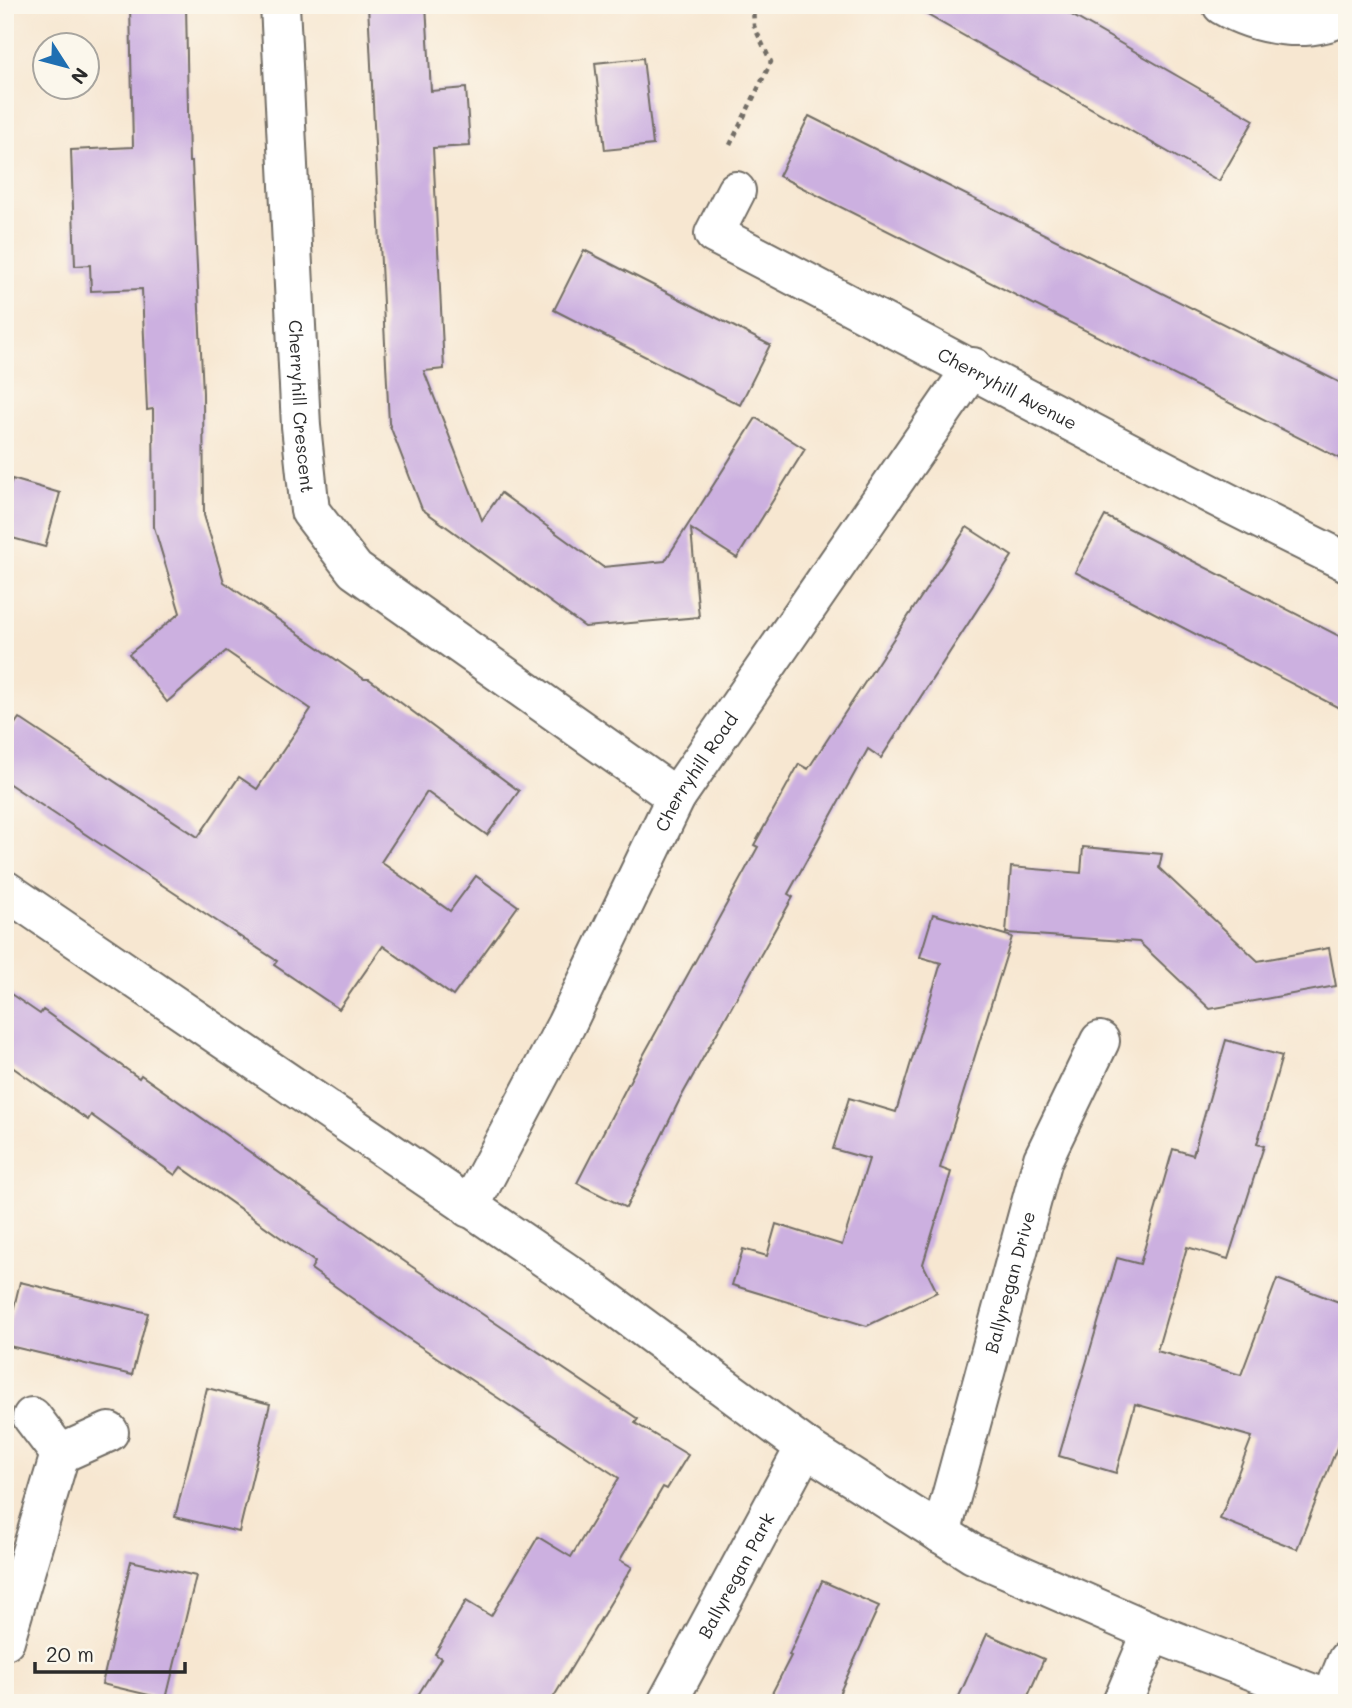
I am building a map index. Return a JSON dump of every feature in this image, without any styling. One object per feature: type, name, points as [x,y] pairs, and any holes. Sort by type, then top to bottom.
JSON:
[{"type":"street","name":"Cherryhill Crescent","points":[[280,5],[301,426],[310,511],[355,570],[676,797]]},
{"type":"street","points":[[1222,5],[1263,23],[1302,26],[1337,20],[1347,14]]},
{"type":"street","name":"Cherryhill Avenue","points":[[736,191],[714,234],[973,367],[1235,508],[1347,562]]},
{"type":"street","name":"Cherryhill Road","points":[[469,1208],[566,1025],[676,797],[973,367]]},
{"type":"street","points":[[5,890],[595,1292],[805,1447],[972,1554],[1152,1632],[1334,1701],[1347,1660]]},
{"type":"street","name":"Ballyregan Drive","points":[[941,1534],[1043,1159],[1100,1041]]},
{"type":"street","points":[[32,1417],[60,1454]]},
{"type":"street","points":[[5,1640],[60,1454],[108,1432]]},
{"type":"street","name":"Ballyregan Park","points":[[667,1703],[805,1447]]},
{"type":"street","points":[[1122,1703],[1152,1632]]},
{"type":"path","points":[[729,149],[771,62],[754,26],[753,5]]},
{"type":"building","points":[[130,5],[186,5],[189,162],[192,162],[203,393],[204,515],[224,582],[364,679],[369,679],[519,791],[487,835],[427,792],[381,862],[450,911],[476,876],[518,906],[453,996],[383,946],[339,1009],[274,965],[277,961],[5,781],[5,738],[19,718],[198,837],[239,777],[257,789],[311,709],[226,651],[167,702],[129,654],[180,613],[154,527],[153,409],[147,410],[142,289],[91,291],[90,265],[75,266],[71,150],[133,147]]},
{"type":"building","points":[[368,5],[426,5],[431,91],[466,88],[470,146],[433,148],[444,369],[424,371],[482,520],[501,493],[603,567],[665,561],[756,418],[805,449],[737,558],[691,529],[699,617],[585,627],[422,509],[389,423]]},
{"type":"building","points":[[910,5],[1054,5],[1254,120],[1219,181]]},
{"type":"building","points":[[643,58],[653,145],[605,150],[595,63]]},
{"type":"building","points":[[809,116],[1347,386],[1347,462],[779,176]]},
{"type":"building","points":[[584,250],[770,345],[740,405],[554,310]]},
{"type":"building","points":[[12,479],[60,493],[45,547],[5,536],[5,504]]},
{"type":"building","points":[[1105,516],[1347,640],[1347,712],[1075,572]]},
{"type":"building","points":[[967,527],[1012,556],[881,758],[868,749],[788,894],[793,897],[680,1099],[626,1208],[577,1183],[638,1065],[758,847],[754,845],[799,764],[808,769]]},
{"type":"building","points":[[1083,847],[1162,854],[1159,868],[1258,961],[1329,948],[1336,986],[1210,1009],[1139,942],[1006,933],[1011,867],[1081,873]]},
{"type":"building","points":[[933,914],[1012,937],[940,1168],[951,1172],[923,1264],[937,1292],[867,1326],[732,1285],[743,1249],[767,1256],[776,1224],[842,1245],[869,1159],[833,1149],[849,1098],[896,1112],[941,963],[920,957]]},
{"type":"building","points":[[5,990],[40,1014],[43,1010],[139,1078],[141,1075],[411,1266],[638,1419],[635,1423],[688,1455],[667,1489],[663,1487],[620,1560],[632,1567],[550,1703],[413,1703],[441,1658],[435,1654],[466,1601],[491,1616],[538,1537],[571,1557],[619,1478],[406,1337],[311,1269],[315,1262],[181,1167],[175,1175],[91,1115],[88,1120],[5,1062]]},
{"type":"building","points":[[1226,1040],[1282,1056],[1257,1144],[1264,1146],[1228,1259],[1187,1247],[1157,1351],[1241,1375],[1277,1279],[1347,1305],[1347,1422],[1297,1549],[1220,1519],[1252,1437],[1135,1404],[1116,1473],[1059,1456],[1117,1258],[1140,1264],[1173,1149],[1193,1155]]},
{"type":"building","points":[[20,1282],[148,1313],[132,1375],[5,1345]]},
{"type":"building","points":[[207,1388],[270,1404],[239,1532],[175,1517]]},
{"type":"building","points":[[131,1561],[196,1576],[166,1699],[102,1684]]},
{"type":"building","points":[[822,1581],[879,1606],[835,1703],[767,1703],[791,1656],[789,1655]]},
{"type":"building","points":[[987,1634],[1044,1659],[1025,1703],[956,1703]]}]
